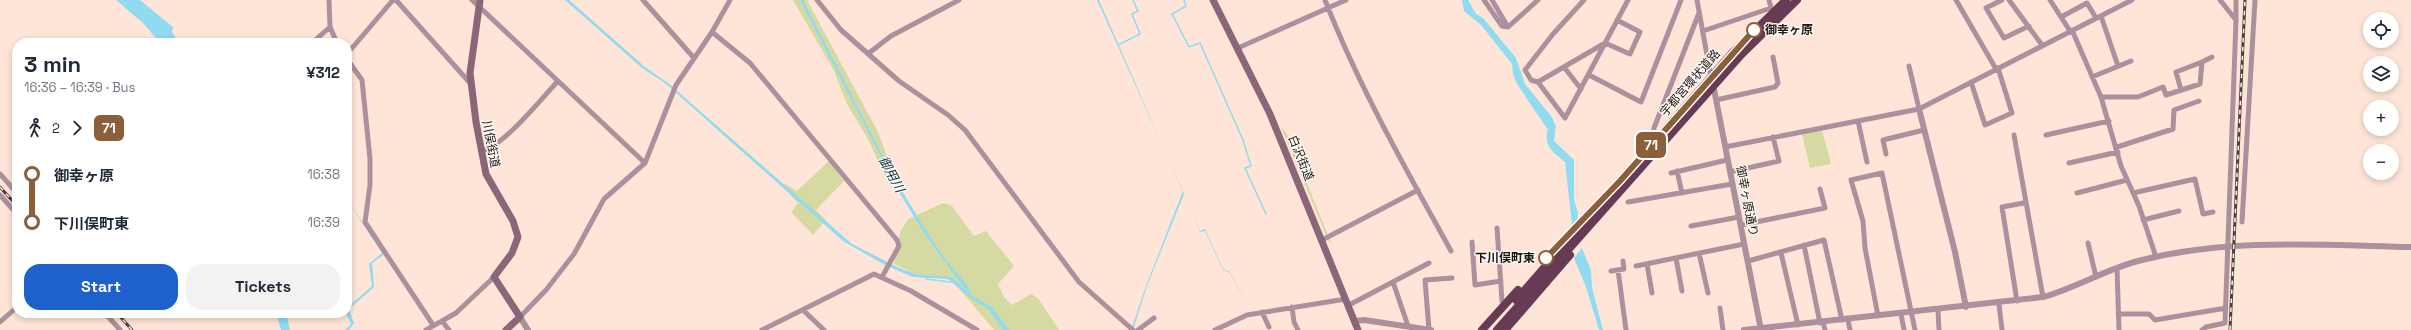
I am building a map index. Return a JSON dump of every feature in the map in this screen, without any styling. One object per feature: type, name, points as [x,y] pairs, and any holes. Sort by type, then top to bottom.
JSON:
[{"type":"highway","name":"宇都宮環状道路","points":[[1622,184],[1652,144],[1711,77],[1773,9],[1786,0]]},
{"type":"highway","name":"宇都宮環状道路","points":[[1497,328],[1622,184],[1767,28],[1797,0]]},
{"type":"highway","points":[[1482,330],[1622,184]]},
{"type":"highway","points":[[1497,328],[1570,255],[1622,184]]},
{"type":"main road","name":"白沢街道","points":[[1213,0],[1270,114],[1358,330]]},
{"type":"main road","name":"川俣街道","points":[[480,4],[470,83],[481,151],[489,181],[517,230],[516,246],[494,277]]},
{"type":"main road","points":[[494,277],[520,317],[506,330]]},
{"type":"street","points":[[329,0],[330,27],[335,38]]},
{"type":"street","points":[[352,48],[395,0],[470,83]]},
{"type":"street","points":[[472,0],[480,4],[645,164]]},
{"type":"street","points":[[644,0],[694,58]]},
{"type":"street","points":[[528,330],[520,317],[546,290],[574,254],[604,199],[645,164],[676,85],[712,32],[730,0]]},
{"type":"street","points":[[817,0],[841,30],[869,53],[899,81],[948,115],[965,130],[1079,282],[1132,330]]},
{"type":"street","points":[[869,53],[891,36],[959,0]]},
{"type":"street","points":[[1325,0],[1346,52],[1451,251]]},
{"type":"street","points":[[1238,48],[1346,0]]},
{"type":"street","points":[[1484,0],[1502,26],[1508,27]]},
{"type":"street","points":[[1492,0],[1508,27]]},
{"type":"street","points":[[1584,0],[1553,34],[1525,70],[1531,80],[1538,82],[1565,118],[1628,0]]},
{"type":"street","points":[[1589,75],[1641,102],[1681,0]]},
{"type":"street","points":[[1697,0],[1711,77]]},
{"type":"street","points":[[1703,31],[1773,9],[1769,0]]},
{"type":"street","points":[[1956,0],[1997,69],[2012,113],[1985,125],[1971,82]]},
{"type":"street","points":[[2002,0],[1986,8],[2004,38],[2029,26]]},
{"type":"street","points":[[2009,0],[2042,45]]},
{"type":"street","points":[[2050,0],[2071,31],[2101,97],[2127,180],[2156,257]]},
{"type":"street","points":[[1725,147],[1919,109],[2098,17],[2121,2],[2132,0]]},
{"type":"street","points":[[2220,0],[2236,20]]},
{"type":"street","points":[[2202,330],[2206,326],[2225,324],[2236,0]]},
{"type":"street","points":[[2242,222],[2255,0]]},
{"type":"street","points":[[1508,27],[1536,1]]},
{"type":"street","points":[[2061,17],[2087,3],[2098,17],[2118,66]]},
{"type":"street","points":[[1652,144],[1654,128],[1699,13]]},
{"type":"street","points":[[1605,43],[1630,54],[1640,32],[1617,20]]},
{"type":"street","points":[[318,38],[330,27]]},
{"type":"street","points":[[712,32],[750,64],[897,240],[899,246],[882,277]]},
{"type":"street","points":[[1538,82],[1605,43]]},
{"type":"street","points":[[1716,100],[1775,87],[1778,83],[1773,57]]},
{"type":"street","points":[[2181,90],[2176,72],[2212,57]]},
{"type":"street","points":[[2092,76],[2131,61]]},
{"type":"street","points":[[2101,97],[2138,96],[2163,87],[2166,95],[2200,84],[2202,62]]},
{"type":"street","points":[[352,66],[362,80],[370,159],[370,185],[366,222],[433,325]]},
{"type":"street","points":[[1564,66],[1581,89]]},
{"type":"street","points":[[1909,66],[1955,252],[1966,307]]},
{"type":"street","name":"御幸ヶ原通り","points":[[1711,77],[1761,330]]},
{"type":"street","points":[[481,151],[502,138],[517,125],[558,81]]},
{"type":"street","points":[[2070,163],[2118,150],[2173,129],[2174,110],[2199,101]]},
{"type":"street","points":[[1858,121],[1867,162]]},
{"type":"street","points":[[2046,135],[2109,121]]},
{"type":"street","points":[[1886,154],[1883,140],[1924,130]]},
{"type":"street","points":[[2014,135],[2024,203],[2043,297]]},
{"type":"street","points":[[1730,172],[1779,161],[1773,137]]},
{"type":"street","points":[[1670,172],[1727,160]]},
{"type":"street","points":[[1677,171],[1682,193]]},
{"type":"street","points":[[1878,316],[1865,248],[1863,220],[1851,180],[1882,172],[1915,330]]},
{"type":"street","points":[[0,174],[12,187]]},
{"type":"street","points":[[2133,194],[2195,179],[2203,214],[2213,212]]},
{"type":"street","points":[[2077,193],[2127,180]]},
{"type":"street","points":[[1628,202],[1732,184]]},
{"type":"street","points":[[1741,225],[1825,208],[1820,189]]},
{"type":"street","points":[[1322,240],[1418,190]]},
{"type":"street","points":[[0,195],[12,208]]},
{"type":"street","points":[[2017,301],[2002,207],[2024,203]]},
{"type":"street","points":[[2143,220],[2179,211]]},
{"type":"street","points":[[1691,226],[1739,217]]},
{"type":"street","points":[[1497,228],[1502,301],[1506,304]]},
{"type":"street","points":[[1748,261],[1824,240],[1845,320],[1850,330]]},
{"type":"street","points":[[1472,242],[1475,285],[1501,281]]},
{"type":"street","points":[[2088,243],[2096,277]]},
{"type":"street","points":[[1636,266],[1744,244]]},
{"type":"street","points":[[1744,330],[1761,330],[1822,322],[1999,304],[2043,297],[2058,293],[2117,268],[2156,257],[2227,246],[2282,244],[2411,247]]},
{"type":"street","points":[[1804,245],[1825,330]]},
{"type":"street","points":[[1698,253],[1708,294]]},
{"type":"street","points":[[1781,253],[1798,325]]},
{"type":"street","points":[[1676,258],[1682,291]]},
{"type":"street","points":[[1611,271],[1624,268],[1623,261]]},
{"type":"street","points":[[1215,330],[1232,320],[1262,312],[1292,307],[1347,302],[1393,282],[1429,263]]},
{"type":"street","points":[[1647,264],[1652,293]]},
{"type":"street","points":[[2117,268],[2120,330]]},
{"type":"street","points":[[1618,270],[1626,330]]},
{"type":"street","points":[[762,330],[874,274],[911,291],[976,330]]},
{"type":"street","name":"川俣街道","points":[[426,330],[466,305],[494,277]]},
{"type":"street","points":[[1354,321],[1364,320],[1430,330],[1425,280],[1452,278]]},
{"type":"street","points":[[1393,282],[1407,323],[1406,326]]},
{"type":"street","points":[[1999,304],[2002,330]]},
{"type":"street","points":[[1292,307],[1294,322],[1298,330]]},
{"type":"street","points":[[1720,308],[1723,330]]},
{"type":"street","points":[[2119,314],[2149,314],[2155,320],[2226,308]]},
{"type":"street","points":[[803,310],[824,330]]},
{"type":"street","points":[[1938,310],[1939,330]]},
{"type":"street","points":[[0,322],[12,311]]},
{"type":"street","points":[[1262,312],[1269,327]]},
{"type":"street","points":[[1901,314],[1904,330]]},
{"type":"street","points":[[109,318],[120,330]]},
{"type":"street","points":[[1138,330],[1154,318]]},
{"type":"street","points":[[442,321],[448,330]]},
{"type":"green space","points":[[793,0],[807,0],[878,132],[891,167],[886,179],[868,139],[847,104],[834,71]]},
{"type":"green space","points":[[1281,127],[1287,134],[1332,245],[1328,240]]},
{"type":"green space","points":[[1822,130],[1831,164],[1810,168],[1802,134]]},
{"type":"green space","points":[[829,161],[844,181],[816,210],[826,220],[813,235],[791,212],[798,203],[782,186],[785,184],[797,191]]},
{"type":"green space","points":[[943,203],[952,206],[974,236],[986,231],[1014,266],[998,284],[1004,297],[1012,305],[1031,294],[1038,298],[1059,330],[994,330],[950,278],[915,274],[894,264],[900,232],[908,219]]},
{"type":"water","points":[[116,0],[140,0],[173,27],[172,32],[176,38],[156,38],[144,24]]},
{"type":"water","points":[[565,0],[569,0],[645,67],[668,83],[852,244],[911,274],[952,277],[967,292],[924,233],[899,192],[800,0],[803,0],[893,176],[922,224],[945,259],[967,285],[971,295],[992,307],[1009,330],[1003,330],[989,310],[969,297],[948,279],[913,277],[885,265],[843,241],[665,83],[642,68]]},
{"type":"water","points":[[1097,0],[1099,0],[1166,153]]},
{"type":"water","points":[[1462,0],[1468,0],[1476,14],[1483,18],[1516,58],[1525,84],[1551,116],[1556,126],[1554,141],[1574,160],[1574,200],[1578,213],[1577,221],[1572,225],[1565,162],[1550,149],[1547,140],[1548,130],[1517,84],[1513,74],[1512,64],[1481,25],[1464,11]]},
{"type":"water","points":[[1183,192],[1184,194],[1147,286],[1133,330],[1131,330],[1146,286]]},
{"type":"water","points":[[1189,205],[1200,231],[1205,229],[1223,269],[1230,272],[1250,311],[1230,273],[1223,270],[1205,231],[1200,232]]},
{"type":"water","points":[[352,207],[385,254],[372,263],[374,287],[352,306],[352,304],[372,286],[369,264],[382,253]]},
{"type":"water","points":[[1582,248],[1591,270],[1592,288],[1603,330],[1599,330],[1586,287],[1574,258]]},
{"type":"water","points":[[352,317],[354,323],[349,330],[345,330],[351,324],[348,318]]},
{"type":"water","points":[[277,318],[287,318],[290,330],[281,330]]},
{"type":"waterway","points":[[1118,45],[1140,34],[1132,14],[1138,11],[1133,0]]},
{"type":"waterway","points":[[1184,0],[1186,6],[1172,14],[1189,47],[1200,43],[1243,140],[1251,166],[1245,168],[1266,214]]},
{"type":"waterway","points":[[894,267],[919,276]]},
{"type":"waterway","points":[[926,279],[951,282]]},
{"type":"railway","points":[[2230,330],[2245,0]]},
{"type":"railway","points":[[0,187],[12,200]]},
{"type":"railway","points":[[121,318],[132,330]]},
{"type":"bus line","name":"71","points":[[1546,258],[1620,181],[1754,30]]},
{"type":"place","name":"御幸ヶ原","points":[[1754,30]]},
{"type":"place","name":"下川俣町東","points":[[1546,258]]},
{"type":"water label","name":"御用川","points":[[892,174]]}]
